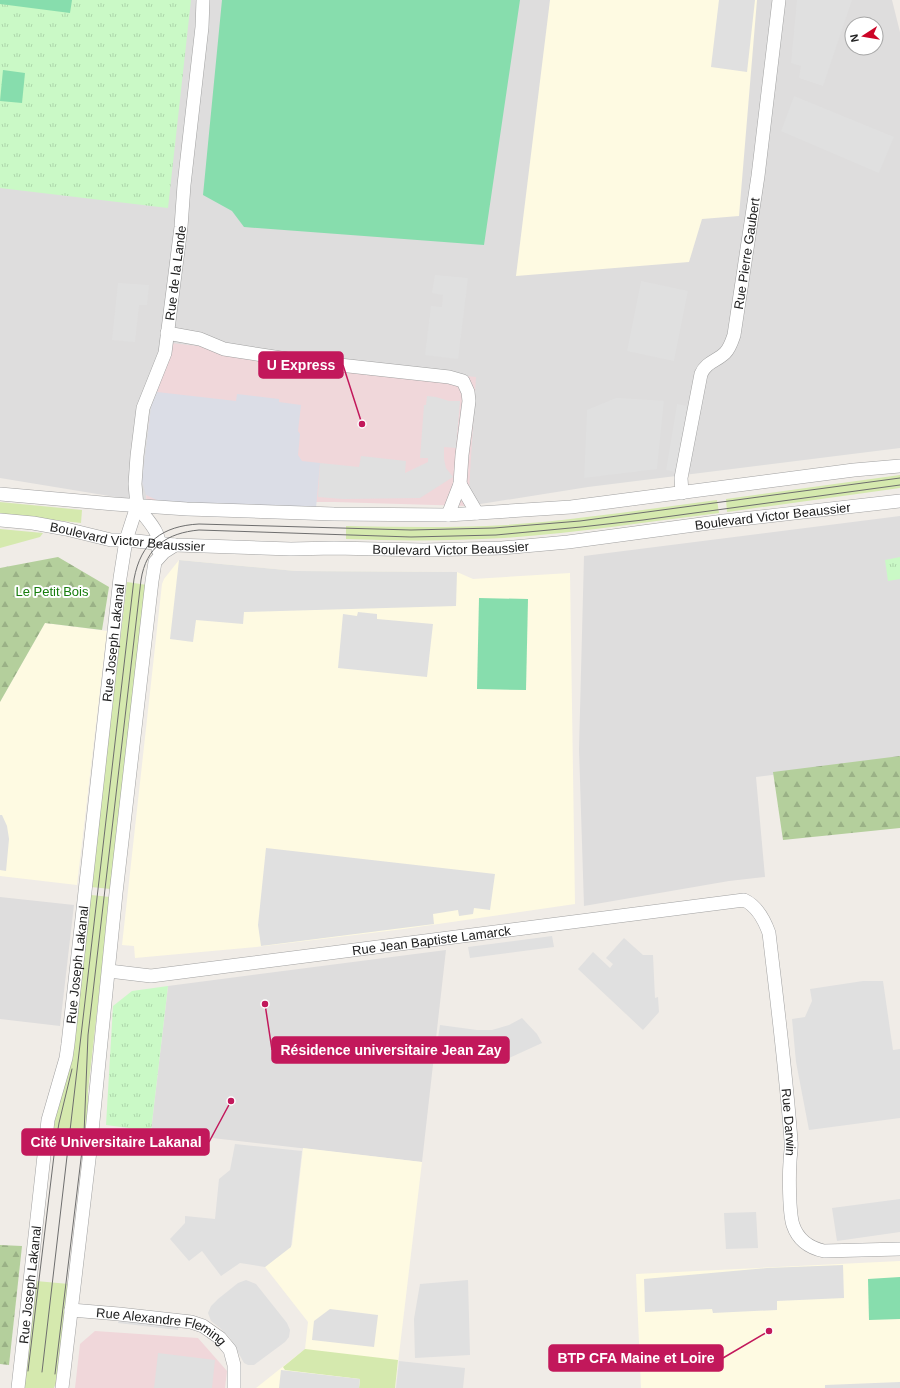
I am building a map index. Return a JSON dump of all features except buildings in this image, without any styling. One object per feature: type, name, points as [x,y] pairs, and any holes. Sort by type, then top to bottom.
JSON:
[{"type":"street","name":"Rue de la Lande","points":[[126,540],[137,506],[135,484],[136,456],[143,408],[165,353],[181,227],[184,185],[202,27],[203,0]]},
{"type":"street","name":"Rue Pierre Gaubert","points":[[682,493],[681,478],[685,454],[703,369],[710,362],[725,353],[731,345],[734,335],[757,183],[779,0]]},
{"type":"street","points":[[167,333],[200,339],[224,349],[294,360],[449,377],[463,381],[468,392],[469,401],[460,484],[448,515]]},
{"type":"street","name":"Boulevard Victor Beaussier","points":[[0,494],[137,506],[334,514],[448,515],[570,507],[854,470],[900,466]]},
{"type":"street","points":[[460,484],[477,513]]},
{"type":"street","name":"Boulevard Victor Beaussier","points":[[0,520],[34,523],[111,540],[174,545],[291,549],[334,548],[424,550],[502,548],[605,538],[724,521],[900,501]]},
{"type":"street","points":[[62,1388],[72,1310],[150,596],[155,562],[160,543],[158,536],[137,506]]},
{"type":"street","name":"Rue Joseph Lakanal","points":[[18,1388],[47,1126],[66,1058],[68,1044],[114,629],[126,540]]},
{"type":"street","points":[[155,562],[164,552],[174,545]]},
{"type":"street","name":"Rue Jean Baptiste Lamarck","points":[[109,971],[151,976],[737,900],[744,900],[753,905]]},
{"type":"street","name":"Rue Darwin","points":[[753,905],[765,922],[769,933],[771,948],[792,1143],[790,1163],[793,1225],[804,1242],[820,1250],[900,1249]]},
{"type":"street","name":"Rue Alexandre Fleming","points":[[72,1310],[186,1321],[203,1326],[220,1338],[230,1350],[234,1365],[234,1388]]},
{"type":"shaded area","points":[[0,0],[892,0],[900,32],[900,448],[588,487],[468,506],[149,421],[146,502],[0,478]]},
{"type":"shaded area","points":[[550,0],[757,0],[739,216],[702,219],[689,262],[516,276]]},
{"type":"shaded area","points":[[719,0],[755,0],[747,72],[711,67]]},
{"type":"shaded area","points":[[797,0],[852,0],[847,16],[844,16],[844,24],[823,86],[799,78],[801,66],[791,63]]},
{"type":"shaded area","points":[[794,96],[894,137],[879,173],[781,131]]},
{"type":"shaded area","points":[[435,275],[468,278],[458,359],[425,355],[431,306],[442,307],[443,295],[432,293]]},
{"type":"shaded area","points":[[641,281],[688,291],[674,361],[627,351]]},
{"type":"shaded area","points":[[118,283],[149,285],[147,305],[139,305],[135,342],[112,340]]},
{"type":"shaded area","points":[[171,343],[476,377],[468,506],[334,502],[146,502],[149,421]]},
{"type":"shaded area","points":[[157,392],[236,401],[237,394],[279,399],[279,402],[301,405],[298,431],[300,434],[298,455],[302,461],[320,463],[316,508],[163,503],[146,495],[142,481],[151,407]]},
{"type":"shaded area","points":[[427,396],[449,401],[460,401],[456,448],[444,447],[446,468],[453,477],[420,498],[343,499],[318,497],[320,463],[359,467],[361,456],[406,461],[405,473],[428,462],[428,458],[420,458],[424,405],[426,405]]},
{"type":"shaded area","points":[[616,398],[664,401],[657,469],[584,478],[587,410]]},
{"type":"shaded area","points":[[677,404],[687,406],[676,472],[666,470]]},
{"type":"shaded area","points":[[900,516],[900,759],[756,777],[765,877],[729,881],[584,906],[579,749],[584,556]]},
{"type":"shaded area","points":[[179,560],[296,571],[457,572],[473,579],[570,573],[575,904],[404,929],[256,947],[135,958],[134,946],[122,945],[162,584],[164,579]]},
{"type":"shaded area","points":[[179,560],[296,571],[457,572],[456,606],[244,612],[243,624],[196,620],[193,642],[170,639]]},
{"type":"shaded area","points":[[358,612],[377,614],[377,619],[433,624],[427,677],[338,668],[343,614],[357,616]]},
{"type":"shaded area","points":[[45,623],[107,631],[77,885],[0,876],[0,702]]},
{"type":"shaded area","points":[[0,815],[2,815],[7,826],[9,839],[6,871],[0,870]]},
{"type":"shaded area","points":[[266,848],[495,874],[490,910],[474,908],[473,914],[459,916],[458,910],[433,914],[434,924],[261,946],[258,925]]},
{"type":"shaded area","points":[[0,897],[74,905],[60,1026],[0,1019]]},
{"type":"shaded area","points":[[552,936],[554,947],[470,958],[468,947]]},
{"type":"shaded area","points":[[624,938],[643,955],[653,955],[655,998],[658,997],[659,1012],[643,1030],[578,969],[593,952],[610,968],[613,964],[606,958]]},
{"type":"shaded area","points":[[446,950],[422,1162],[151,1131],[168,986]]},
{"type":"shaded area","points":[[863,981],[883,981],[893,1050],[900,1049],[900,1118],[809,1130],[796,1062],[792,1019],[805,1017],[812,1001],[810,989]]},
{"type":"shaded area","points":[[522,1018],[537,1034],[542,1043],[507,1059],[477,1063],[435,1058],[440,1025],[477,1030],[492,1030],[509,1025]]},
{"type":"shaded area","points":[[235,1144],[302,1151],[291,1247],[265,1267],[240,1263],[221,1276],[202,1251],[189,1261],[170,1239],[185,1223],[185,1216],[215,1219],[219,1179],[230,1170]]},
{"type":"shaded area","points":[[303,1148],[422,1162],[395,1388],[256,1388],[305,1349],[308,1322],[265,1267],[292,1245]]},
{"type":"shaded area","points":[[900,1199],[900,1232],[837,1241],[832,1208]]},
{"type":"shaded area","points":[[756,1212],[758,1248],[726,1249],[724,1213]]},
{"type":"shaded area","points":[[900,1261],[900,1388],[641,1388],[636,1274]]},
{"type":"shaded area","points":[[843,1265],[844,1298],[777,1301],[777,1310],[713,1313],[712,1309],[645,1312],[644,1279],[767,1268]]},
{"type":"shaded area","points":[[246,1280],[256,1284],[287,1323],[290,1330],[289,1337],[285,1342],[254,1365],[244,1363],[230,1338],[211,1321],[208,1313],[211,1306],[218,1299],[238,1283]]},
{"type":"shaded area","points":[[468,1280],[470,1355],[415,1358],[414,1319],[420,1284]]},
{"type":"shaded area","points":[[330,1309],[378,1315],[374,1347],[312,1340],[314,1321]]},
{"type":"shaded area","points":[[119,1319],[178,1326],[178,1330],[118,1323]]},
{"type":"shaded area","points":[[95,1331],[198,1338],[227,1371],[225,1388],[75,1388],[80,1344]]},
{"type":"shaded area","points":[[158,1353],[215,1360],[212,1388],[154,1388]]},
{"type":"shaded area","points":[[399,1361],[465,1368],[463,1388],[396,1388]]},
{"type":"shaded area","points":[[281,1370],[360,1379],[359,1388],[279,1388]]},
{"type":"shaded area","points":[[900,1382],[900,1388],[825,1388],[825,1385]]},
{"type":"green space","points":[[0,0],[191,0],[168,208],[0,188]]},
{"type":"green space","points":[[0,0],[72,0],[70,13],[0,4]]},
{"type":"green space","points":[[222,0],[520,0],[484,245],[244,227],[232,211],[203,195]]},
{"type":"green space","points":[[3,70],[25,73],[22,103],[0,101]]},
{"type":"green space","points":[[900,475],[900,488],[727,512],[726,499]]},
{"type":"green space","points":[[717,500],[719,513],[558,533],[464,540],[346,539],[346,526],[446,527],[506,525],[586,517]]},
{"type":"green space","points":[[0,502],[82,510],[81,523],[0,514]]},
{"type":"green space","points":[[0,529],[43,533],[40,537],[0,548]]},
{"type":"green space","name":"Le Petit Bois","points":[[58,557],[109,587],[102,630],[45,623],[0,702],[0,568]]},
{"type":"green space","points":[[900,557],[900,579],[888,581],[885,560]]},
{"type":"green space","points":[[127,582],[147,585],[111,889],[91,887]]},
{"type":"green space","points":[[479,598],[528,599],[526,690],[477,689]]},
{"type":"green space","points":[[900,756],[900,828],[783,840],[773,772]]},
{"type":"green space","points":[[91,895],[110,897],[88,1091],[88,1121],[86,1140],[52,1137]]},
{"type":"green space","points":[[168,986],[151,1131],[106,1125],[113,1006],[132,991]]},
{"type":"green space","points":[[0,1245],[22,1246],[9,1365],[0,1364]]},
{"type":"green space","points":[[900,1277],[900,1319],[869,1320],[868,1279]]},
{"type":"green space","points":[[36,1281],[69,1284],[58,1378],[54,1388],[23,1388]]},
{"type":"green space","points":[[305,1349],[398,1360],[395,1388],[359,1388],[360,1379],[285,1370],[283,1367]]},
{"type":"tram line","points":[[42,1372],[134,579],[137,566],[142,555],[155,538],[174,528],[199,524],[411,530],[494,528],[580,521],[900,478]]},
{"type":"tram line","points":[[55,1374],[84,1134],[88,1035],[141,580],[144,568],[153,550],[168,538],[177,534],[199,530],[411,537],[496,535],[643,520],[900,485]]},
{"type":"tram line","points":[[28,1371],[55,1147],[59,1123],[72,1069]]},
{"type":"place","name":"U Express","points":[[362,424]]},
{"type":"place","name":"Résidence universitaire Jean Zay","points":[[265,1004]]},
{"type":"place","name":"Cité Universitaire Lakanal","points":[[231,1101]]},
{"type":"place","name":"BTP CFA Maine et Loire","points":[[769,1331]]}]
